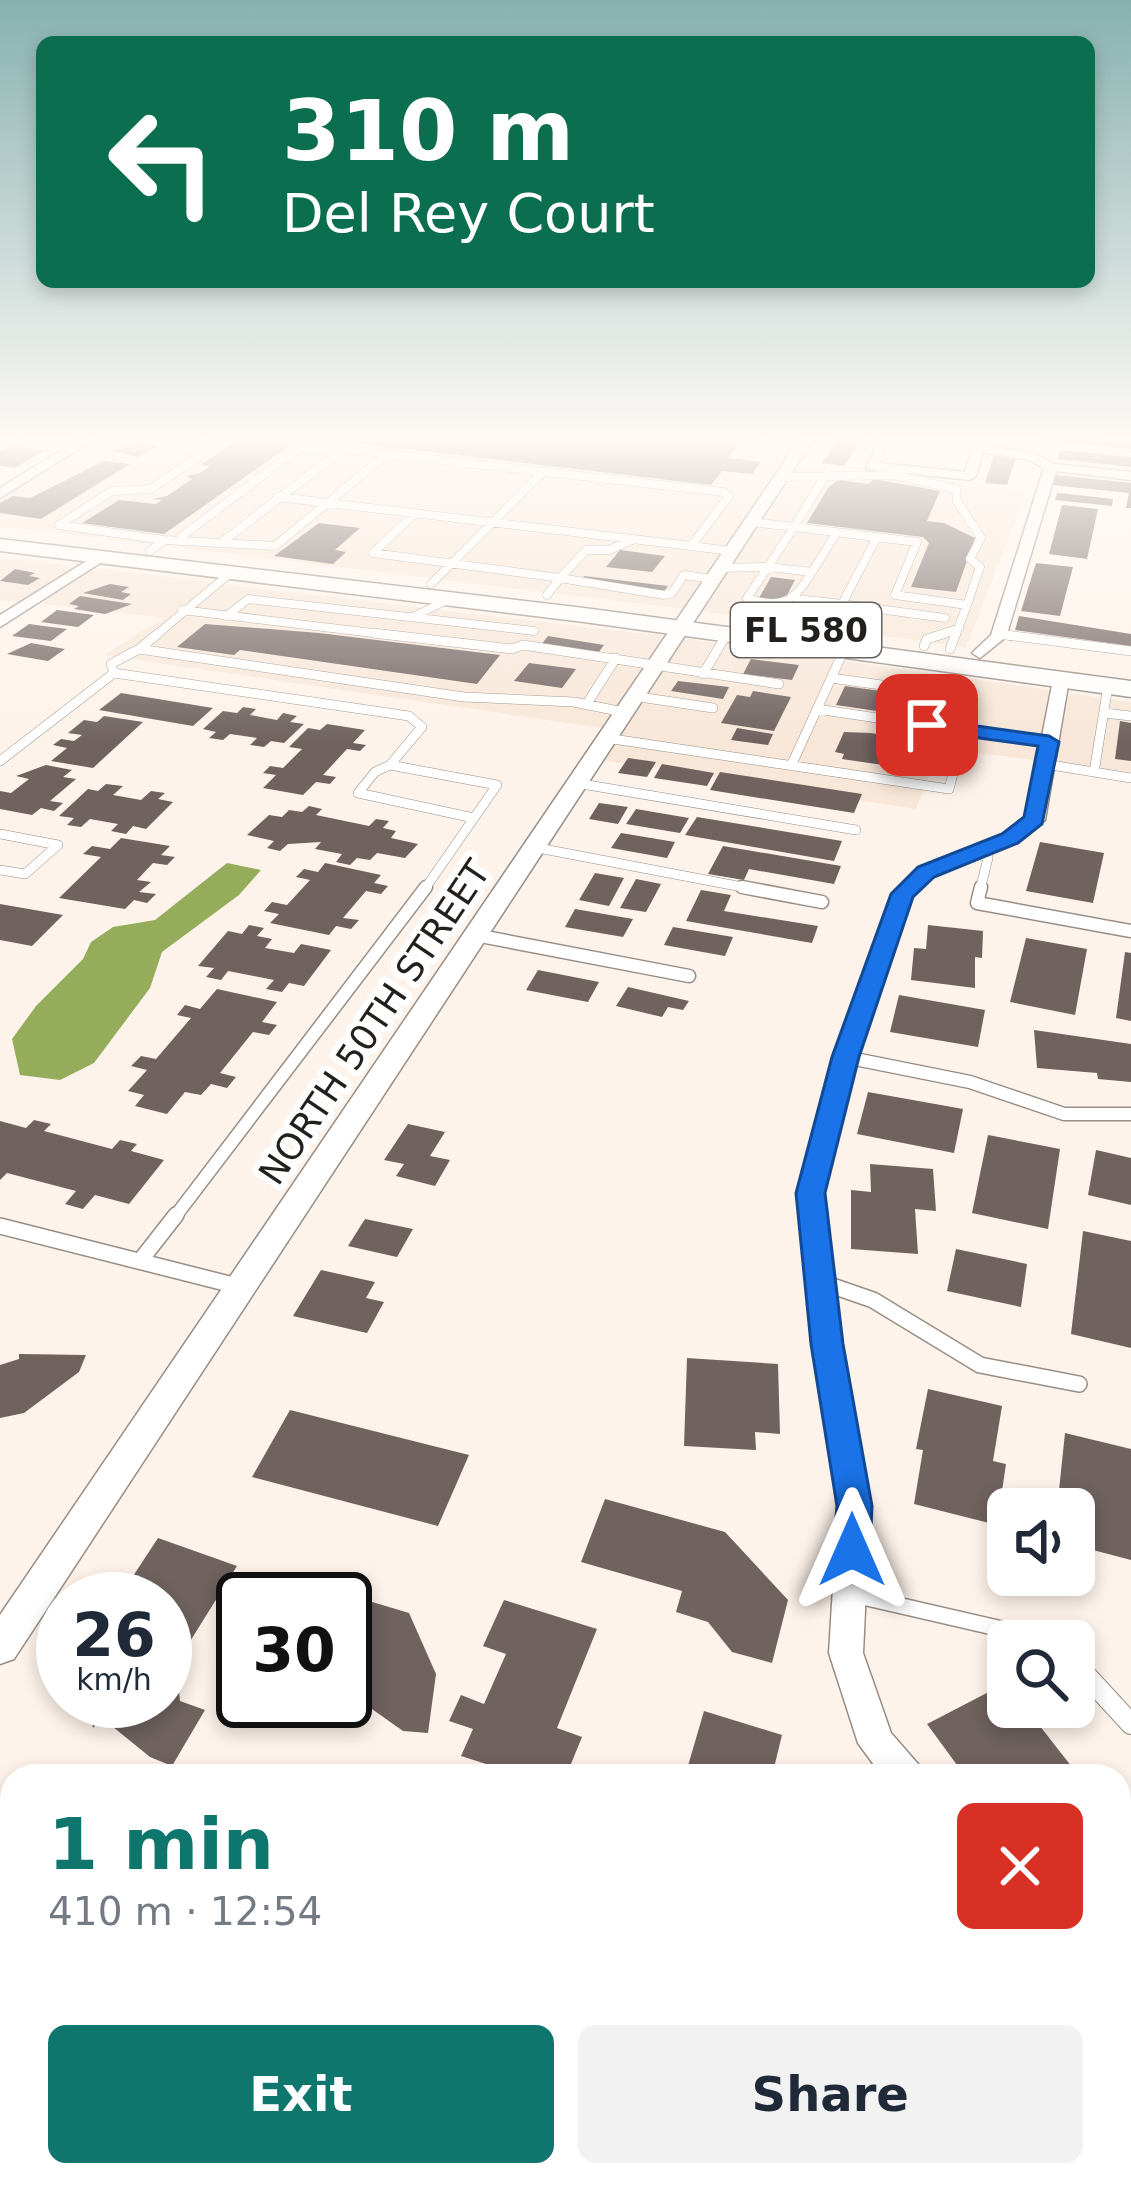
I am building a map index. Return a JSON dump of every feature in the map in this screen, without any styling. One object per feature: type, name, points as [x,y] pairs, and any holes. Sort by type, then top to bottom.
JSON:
[{"type":"main road","name":"FL 580","points":[[89,539],[157,545],[399,598],[439,592],[552,595],[684,621],[924,646],[955,639],[980,653],[1124,683]]},
{"type":"main road","points":[[0,545],[399,598]]},
{"type":"main road","name":"FL 580","points":[[684,621],[727,634],[1061,680],[1124,683]]},
{"type":"street","name":"NORTH 50TH STREET","points":[[0,1647],[739,539]]},
{"type":"street","points":[[980,653],[999,634],[1029,539]]},
{"type":"street","points":[[0,622],[101,558]]},
{"type":"street","points":[[894,1764],[876,1743],[846,1653],[854,1506],[810,1193],[845,1057],[902,894],[912,880],[1010,838],[1035,820],[1061,680]]},
{"type":"lane","points":[[127,539],[157,545],[174,539]]},
{"type":"lane","points":[[196,539],[275,546],[283,539]]},
{"type":"lane","points":[[221,542],[225,539]]},
{"type":"lane","points":[[388,539],[373,553],[451,565],[552,595],[586,586],[664,595],[672,593],[684,575],[716,574],[743,564],[812,572]]},
{"type":"lane","points":[[439,592],[451,565],[476,539]]},
{"type":"lane","points":[[523,645],[586,550],[609,550],[633,539],[731,551]]},
{"type":"lane","points":[[691,546],[696,539]]},
{"type":"lane","points":[[785,539],[747,598],[787,605],[797,599],[832,539]]},
{"type":"lane","points":[[842,604],[876,539]]},
{"type":"lane","points":[[889,610],[916,542],[892,539]]},
{"type":"lane","points":[[955,639],[980,568],[970,559],[980,539]]},
{"type":"lane","points":[[114,673],[111,664],[139,650],[228,575]]},
{"type":"lane","points":[[895,595],[967,605]]},
{"type":"lane","points":[[227,616],[248,599],[399,598],[534,631]]},
{"type":"lane","points":[[396,637],[399,598]]},
{"type":"lane","points":[[797,599],[945,618]]},
{"type":"lane","points":[[182,610],[512,649],[523,645],[778,684]]},
{"type":"lane","points":[[703,674],[727,634]]},
{"type":"lane","points":[[999,634],[1131,651]]},
{"type":"lane","points":[[139,650],[464,697],[712,708]]},
{"type":"lane","points":[[791,766],[844,650]]},
{"type":"lane","points":[[586,704],[616,658]]},
{"type":"lane","points":[[0,761],[114,673],[417,719],[422,728],[358,793],[474,818]]},
{"type":"lane","points":[[606,738],[949,789],[968,697],[832,677]]},
{"type":"lane","points":[[1094,772],[1104,712],[1124,683]]},
{"type":"lane","points":[[817,709],[964,731],[1047,753],[1094,772],[1131,778]]},
{"type":"lane","points":[[1104,712],[1131,716]]},
{"type":"lane","points":[[140,1262],[383,949],[497,785],[390,765]]},
{"type":"lane","points":[[576,783],[856,830]]},
{"type":"lane","points":[[0,834],[58,844],[25,874],[0,870]]},
{"type":"lane","points":[[533,847],[822,902]]},
{"type":"lane","points":[[973,850],[988,858],[977,903],[1131,931]]},
{"type":"lane","points":[[474,935],[688,976]]},
{"type":"lane","points":[[845,1057],[970,1082],[1064,1114],[1131,1114]]},
{"type":"lane","points":[[0,1226],[240,1286]]},
{"type":"lane","points":[[820,1281],[873,1300],[980,1365],[1079,1384]]},
{"type":"lane","points":[[849,1594],[987,1625]]},
{"type":"lane","points":[[1095,1685],[1131,1724]]},
{"type":"shaded area","points":[[107,539],[731,539],[683,609]]},
{"type":"shaded area","points":[[747,539],[1008,539],[966,647],[699,611]]},
{"type":"shaded area","points":[[0,557],[80,567],[25,603],[0,600]]},
{"type":"shaded area","points":[[94,568],[665,636],[602,728],[104,655],[164,618],[41,604]]},
{"type":"shaded area","points":[[682,638],[1050,690],[1035,760],[939,748],[916,809],[601,760]]},
{"type":"shaded area","points":[[1069,693],[1131,702],[1131,772],[1056,763]]},
{"type":"shaded area","points":[[227,863],[261,870],[239,895],[162,952],[150,988],[94,1063],[60,1080],[20,1075],[12,1039],[36,1006],[83,959],[91,942],[113,927],[155,920]]},
{"type":"building","points":[[297,539],[348,539],[335,550],[346,552],[333,564],[274,556]]},
{"type":"building","points":[[925,539],[975,539],[956,592],[911,587],[929,543]]},
{"type":"building","points":[[1053,539],[1091,539],[1087,559],[1049,554]]},
{"type":"building","points":[[620,550],[665,556],[652,572],[606,567]]},
{"type":"building","points":[[1036,563],[1073,567],[1060,616],[1021,611]]},
{"type":"building","points":[[15,569],[40,578],[28,585],[0,581]]},
{"type":"building","points":[[584,576],[668,586],[663,593],[578,583]]},
{"type":"building","points":[[771,577],[795,580],[784,601],[759,598]]},
{"type":"building","points":[[110,584],[129,587],[121,592],[131,594],[123,600],[83,593]]},
{"type":"building","points":[[80,596],[132,604],[105,614],[74,609],[79,606],[69,604]]},
{"type":"building","points":[[57,610],[94,615],[78,627],[41,622]]},
{"type":"building","points":[[1019,616],[1131,634],[1131,646],[1015,630]]},
{"type":"building","points":[[29,624],[67,629],[51,641],[12,636]]},
{"type":"building","points":[[205,624],[500,655],[477,684],[240,650],[234,655],[177,647]]},
{"type":"building","points":[[548,636],[604,645],[598,653],[541,645]]},
{"type":"building","points":[[31,643],[65,649],[48,661],[7,654]]},
{"type":"building","points":[[751,659],[799,665],[792,680],[743,674]]},
{"type":"building","points":[[529,663],[576,669],[562,688],[514,681]]},
{"type":"building","points":[[678,681],[729,687],[723,699],[671,691]]},
{"type":"building","points":[[845,686],[952,701],[945,721],[836,705]]},
{"type":"building","points":[[753,691],[791,697],[774,731],[721,723],[737,695],[750,697]]},
{"type":"building","points":[[121,693],[213,708],[193,726],[99,710]]},
{"type":"building","points":[[243,707],[256,709],[250,715],[277,720],[283,713],[297,716],[290,722],[304,724],[284,743],[271,741],[264,747],[250,745],[257,738],[230,734],[223,740],[209,738],[216,732],[203,729],[223,711],[237,713]]},
{"type":"building","points":[[104,716],[143,722],[93,768],[51,761],[67,748],[53,745],[61,739],[74,741],[82,735],[68,733],[84,720],[97,722]]},
{"type":"building","points":[[1120,721],[1131,723],[1131,761],[1115,759]]},
{"type":"building","points":[[327,724],[365,730],[353,743],[366,745],[360,751],[347,749],[323,775],[336,777],[330,784],[316,782],[303,795],[263,788],[276,775],[263,773],[270,766],[283,768],[302,749],[289,747],[308,728],[320,730]]},
{"type":"building","points":[[737,728],[773,734],[768,745],[731,740]]},
{"type":"building","points":[[844,732],[927,743],[917,770],[842,759],[844,754],[835,752]]},
{"type":"building","points":[[628,758],[656,762],[647,777],[618,773]]},
{"type":"building","points":[[662,764],[714,773],[707,786],[654,778]]},
{"type":"building","points":[[46,765],[72,770],[63,777],[76,779],[50,801],[63,803],[54,811],[41,808],[32,815],[0,809],[0,791],[11,793],[29,779],[16,776]]},
{"type":"building","points":[[720,772],[862,794],[854,813],[710,790]]},
{"type":"building","points":[[106,784],[123,786],[113,795],[141,800],[151,791],[165,793],[158,799],[173,802],[146,829],[133,826],[126,834],[111,831],[118,824],[90,819],[81,827],[67,825],[74,818],[59,816],[88,789],[98,791]]},
{"type":"building","points":[[599,803],[628,807],[618,824],[589,819]]},
{"type":"building","points":[[309,806],[322,809],[316,815],[369,826],[376,819],[389,821],[383,828],[396,831],[391,838],[418,844],[405,858],[377,853],[350,865],[336,862],[342,854],[315,849],[321,842],[288,844],[280,851],[267,848],[274,841],[247,835],[269,815],[282,817],[289,810],[302,812]]},
{"type":"building","points":[[636,809],[689,818],[680,833],[626,824]]},
{"type":"building","points":[[697,817],[842,841],[834,861],[685,835]]},
{"type":"building","points":[[621,833],[675,842],[667,858],[611,848]]},
{"type":"building","points":[[121,838],[170,846],[161,855],[175,857],[167,865],[153,863],[137,880],[151,882],[139,892],[156,894],[147,903],[134,900],[125,909],[59,898],[101,857],[83,854],[92,846],[110,849]]},
{"type":"building","points":[[1040,842],[1104,853],[1093,903],[1026,891]]},
{"type":"building","points":[[723,846],[841,866],[834,884],[749,869],[744,880],[708,874]]},
{"type":"building","points":[[325,863],[381,875],[374,883],[388,886],[381,894],[366,891],[343,918],[359,920],[351,929],[336,926],[329,935],[270,923],[279,914],[264,911],[272,902],[287,905],[310,880],[296,877],[304,869],[318,872]]},
{"type":"building","points":[[595,873],[624,878],[609,906],[579,900]]},
{"type":"building","points":[[636,879],[661,884],[646,912],[620,908]]},
{"type":"building","points":[[701,890],[731,895],[724,911],[818,926],[812,943],[686,921]]},
{"type":"building","points":[[0,904],[63,915],[32,946],[0,940]]},
{"type":"building","points":[[575,909],[633,919],[623,937],[565,927]]},
{"type":"building","points":[[249,925],[264,928],[257,936],[272,939],[265,948],[294,953],[301,944],[331,950],[304,986],[289,983],[282,992],[266,989],[274,980],[228,971],[221,980],[206,977],[214,968],[198,966],[228,931],[242,934]]},
{"type":"building","points":[[928,925],[983,931],[982,958],[975,957],[975,988],[911,980],[914,948],[926,949]]},
{"type":"building","points":[[673,927],[733,937],[725,956],[664,945]]},
{"type":"building","points":[[1026,938],[1087,949],[1075,1015],[1010,1002]]},
{"type":"building","points":[[1125,952],[1131,953],[1131,1021],[1116,1018]]},
{"type":"building","points":[[538,970],[599,982],[588,1002],[526,990]]},
{"type":"building","points":[[628,987],[689,1001],[683,1010],[668,1007],[662,1017],[616,1006]]},
{"type":"building","points":[[217,989],[277,1002],[262,1022],[277,1025],[269,1035],[253,1032],[220,1073],[236,1077],[227,1088],[211,1084],[201,1095],[185,1092],[167,1114],[135,1106],[144,1095],[128,1091],[147,1070],[131,1066],[141,1056],[156,1059],[191,1018],[177,1015],[185,1005],[200,1009]]},
{"type":"building","points":[[899,995],[985,1010],[978,1047],[890,1032]]},
{"type":"building","points":[[1034,1030],[1131,1044],[1131,1082],[1098,1079],[1097,1073],[1037,1068]]},
{"type":"building","points":[[868,1092],[963,1109],[954,1153],[857,1134]]},
{"type":"building","points":[[34,1120],[51,1124],[44,1131],[112,1149],[120,1140],[137,1144],[131,1151],[164,1160],[129,1204],[95,1195],[83,1209],[65,1204],[76,1191],[7,1173],[0,1180],[0,1121],[26,1128]]},
{"type":"building","points":[[408,1124],[445,1132],[430,1156],[450,1160],[435,1186],[396,1176],[404,1164],[384,1160]]},
{"type":"building","points":[[988,1135],[1060,1149],[1048,1229],[972,1213]]},
{"type":"building","points":[[1096,1150],[1131,1158],[1131,1205],[1088,1195]]},
{"type":"building","points":[[870,1164],[933,1169],[936,1211],[915,1209],[918,1254],[851,1249],[851,1190],[871,1192]]},
{"type":"building","points":[[365,1219],[413,1229],[397,1257],[348,1246]]},
{"type":"building","points":[[1083,1231],[1131,1241],[1131,1348],[1071,1334]]},
{"type":"building","points":[[956,1249],[1027,1264],[1021,1307],[947,1291]]},
{"type":"building","points":[[321,1270],[375,1282],[366,1298],[384,1302],[367,1333],[293,1316]]},
{"type":"building","points":[[19,1354],[86,1355],[79,1372],[24,1413],[0,1418],[0,1365],[19,1359]]},
{"type":"building","points":[[687,1358],[778,1364],[780,1434],[755,1432],[756,1450],[684,1446]]},
{"type":"building","points":[[928,1389],[1002,1406],[993,1461],[1006,1464],[1002,1488],[987,1488],[987,1522],[914,1504],[923,1450],[916,1449]]},
{"type":"building","points":[[290,1410],[469,1455],[438,1526],[252,1477]]},
{"type":"building","points":[[1065,1433],[1131,1449],[1131,1560],[1095,1551],[1095,1488],[1059,1488]]},
{"type":"building","points":[[605,1499],[725,1532],[788,1600],[772,1663],[732,1652],[708,1622],[676,1612],[682,1591],[581,1562]]},
{"type":"building","points":[[158,1538],[237,1566],[233,1572],[216,1572],[216,1600],[192,1638],[192,1572],[136,1572]]},
{"type":"building","points":[[504,1600],[597,1629],[557,1728],[582,1737],[571,1764],[486,1764],[461,1756],[473,1729],[449,1721],[461,1695],[484,1704],[506,1654],[483,1646]]},
{"type":"building","points":[[372,1602],[409,1613],[436,1674],[428,1733],[403,1731],[372,1709]]},
{"type":"building","points":[[987,1693],[987,1728],[1041,1728],[1070,1764],[956,1764],[927,1724]]},
{"type":"building","points":[[192,1705],[205,1710],[173,1764],[150,1757],[114,1728],[192,1728]]},
{"type":"building","points":[[704,1711],[782,1735],[775,1764],[689,1764]]},
{"type":"route","points":[[852,1550],[854,1506],[827,1344],[810,1193],[845,1057],[902,894],[926,872],[1010,838],[1035,820],[1049,742],[927,725]]}]
